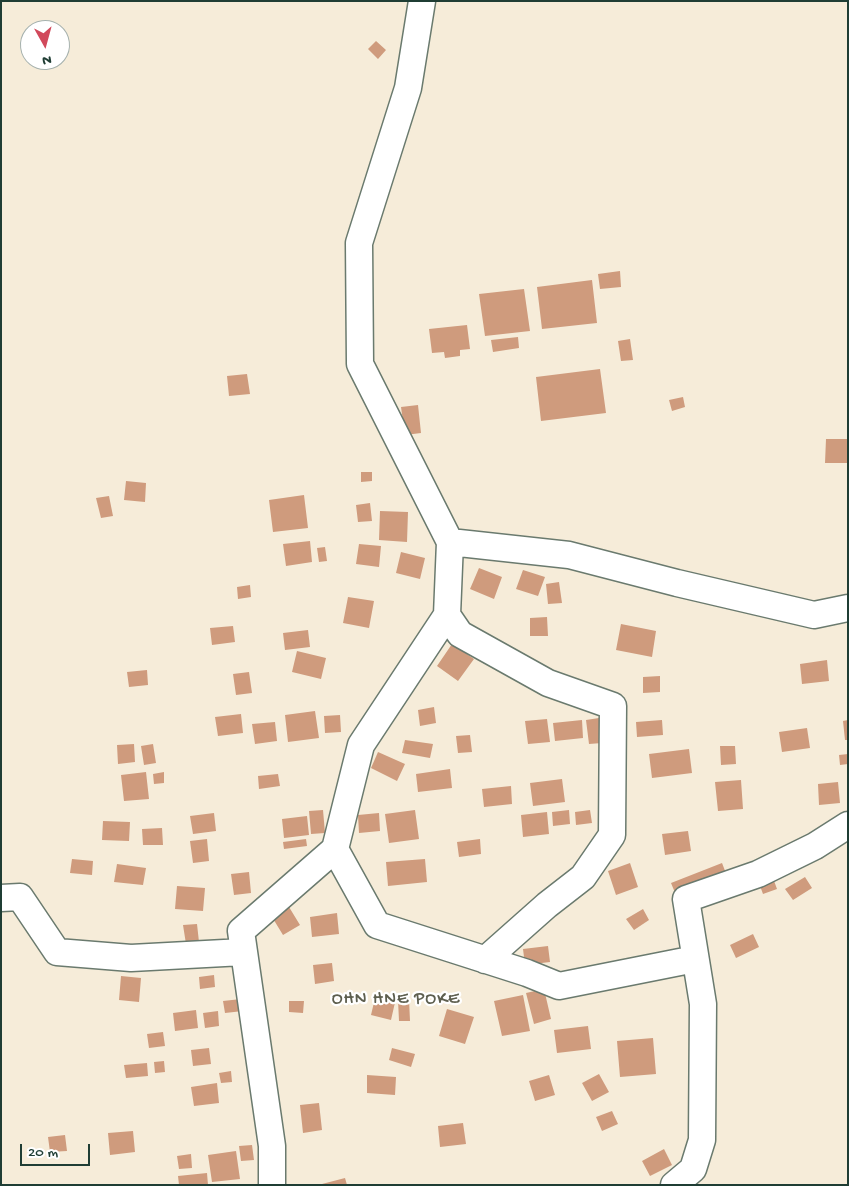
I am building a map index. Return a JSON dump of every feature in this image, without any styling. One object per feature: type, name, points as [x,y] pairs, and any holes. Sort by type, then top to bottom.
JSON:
[{"type":"street","points":[[272,1185],[272,1146],[240,931],[335,849],[362,745],[447,615],[450,542],[360,364],[359,243],[408,88],[422,1]]},
{"type":"street","points":[[450,542],[569,555],[814,615],[848,608]]},
{"type":"street","points":[[447,615],[460,634],[548,683],[613,706],[612,835],[583,877],[547,905],[485,960]]},
{"type":"street","points":[[674,1185],[693,1169],[702,1140],[703,1004],[686,899],[758,874],[815,846],[848,825]]},
{"type":"street","points":[[335,849],[377,925],[559,986],[695,958]]},
{"type":"street","points":[[1,898],[20,897],[57,952],[131,958],[243,952]]},
{"type":"building","points":[[376,41],[386,50],[378,59],[368,49]]},
{"type":"building","points":[[620,271],[621,287],[600,289],[598,274]]},
{"type":"building","points":[[592,280],[597,323],[542,329],[537,287]]},
{"type":"building","points":[[524,289],[530,331],[485,336],[479,294]]},
{"type":"building","points":[[467,325],[470,349],[460,350],[460,356],[445,358],[444,352],[432,353],[429,329]]},
{"type":"building","points":[[518,337],[519,348],[493,352],[491,340]]},
{"type":"building","points":[[630,339],[633,360],[621,361],[618,341]]},
{"type":"building","points":[[600,369],[606,413],[541,421],[536,377]]},
{"type":"building","points":[[247,374],[250,394],[229,396],[227,376]]},
{"type":"building","points":[[683,397],[685,407],[672,411],[669,400]]},
{"type":"building","points":[[418,405],[421,433],[405,435],[401,407]]},
{"type":"building","points":[[826,439],[848,439],[848,463],[825,463]]},
{"type":"building","points":[[361,472],[372,472],[372,481],[361,482]]},
{"type":"building","points":[[126,481],[146,483],[145,502],[124,500]]},
{"type":"building","points":[[304,495],[308,528],[273,532],[269,500]]},
{"type":"building","points":[[109,496],[113,516],[101,518],[96,498]]},
{"type":"building","points":[[370,503],[372,521],[358,522],[356,505]]},
{"type":"building","points":[[380,511],[408,512],[407,542],[379,540]]},
{"type":"building","points":[[310,541],[312,562],[286,566],[283,544]]},
{"type":"building","points":[[359,544],[381,546],[379,567],[356,564]]},
{"type":"building","points":[[325,547],[327,561],[319,562],[317,548]]},
{"type":"building","points":[[401,552],[425,558],[420,579],[396,573]]},
{"type":"building","points":[[479,568],[502,577],[494,599],[470,589]]},
{"type":"building","points":[[523,570],[545,577],[538,596],[516,589]]},
{"type":"building","points":[[559,582],[562,603],[548,604],[546,584]]},
{"type":"building","points":[[250,585],[251,597],[238,599],[237,587]]},
{"type":"building","points":[[348,597],[374,601],[369,628],[343,623]]},
{"type":"building","points":[[547,617],[548,636],[530,636],[530,618]]},
{"type":"building","points":[[621,624],[656,631],[652,657],[616,650]]},
{"type":"building","points":[[233,626],[235,642],[212,645],[210,628]]},
{"type":"building","points":[[308,630],[310,647],[285,650],[283,633]]},
{"type":"building","points":[[452,644],[474,659],[458,681],[437,666]]},
{"type":"building","points":[[297,651],[326,658],[321,679],[292,672]]},
{"type":"building","points":[[827,660],[829,681],[802,684],[800,664]]},
{"type":"building","points":[[147,670],[148,685],[129,687],[127,672]]},
{"type":"building","points":[[249,672],[252,693],[236,695],[233,674]]},
{"type":"building","points":[[660,676],[660,692],[643,693],[643,677]]},
{"type":"building","points":[[434,707],[436,723],[420,726],[418,710]]},
{"type":"building","points":[[315,711],[319,738],[288,742],[285,715]]},
{"type":"building","points":[[241,714],[243,733],[218,736],[215,717]]},
{"type":"building","points":[[340,715],[341,732],[325,733],[324,716]]},
{"type":"building","points":[[599,718],[602,743],[589,744],[586,720]]},
{"type":"building","points":[[547,719],[550,742],[528,744],[525,721]]},
{"type":"building","points":[[582,720],[583,738],[555,741],[553,723]]},
{"type":"building","points":[[662,720],[663,735],[637,737],[636,722]]},
{"type":"building","points":[[848,720],[848,740],[845,740],[843,721]]},
{"type":"building","points":[[275,722],[277,741],[255,744],[252,724]]},
{"type":"building","points":[[807,728],[810,748],[782,752],[779,732]]},
{"type":"building","points":[[470,735],[472,752],[458,753],[456,736]]},
{"type":"building","points":[[405,740],[433,744],[430,758],[402,753]]},
{"type":"building","points":[[134,744],[135,762],[118,764],[117,745]]},
{"type":"building","points":[[153,744],[156,763],[144,765],[141,746]]},
{"type":"building","points":[[720,746],[735,746],[736,764],[721,765]]},
{"type":"building","points":[[689,749],[692,773],[652,778],[649,754]]},
{"type":"building","points":[[378,752],[405,764],[397,781],[371,768]]},
{"type":"building","points":[[848,754],[848,764],[840,765],[839,755]]},
{"type":"building","points":[[450,769],[452,788],[418,792],[416,774]]},
{"type":"building","points":[[146,772],[149,799],[124,801],[121,775]]},
{"type":"building","points":[[164,772],[164,783],[154,784],[153,774]]},
{"type":"building","points":[[278,774],[280,786],[259,789],[258,776]]},
{"type":"building","points":[[562,779],[565,802],[533,806],[530,783]]},
{"type":"building","points":[[741,780],[743,809],[718,811],[715,782]]},
{"type":"building","points":[[838,782],[840,803],[819,805],[818,784]]},
{"type":"building","points":[[511,786],[512,804],[484,807],[482,789]]},
{"type":"building","points":[[323,810],[325,833],[311,834],[309,811]]},
{"type":"building","points":[[415,810],[419,839],[389,843],[385,814]]},
{"type":"building","points":[[569,810],[570,824],[553,826],[552,812]]},
{"type":"building","points":[[590,810],[592,823],[576,825],[575,812]]},
{"type":"building","points":[[547,812],[549,834],[523,837],[521,815]]},
{"type":"building","points":[[214,813],[216,831],[193,834],[190,816]]},
{"type":"building","points":[[379,813],[380,831],[359,833],[358,815]]},
{"type":"building","points":[[307,816],[309,835],[284,838],[282,819]]},
{"type":"building","points":[[103,821],[130,822],[129,841],[102,840]]},
{"type":"building","points":[[162,828],[163,845],[143,845],[142,829]]},
{"type":"building","points":[[688,831],[691,851],[665,855],[662,834]]},
{"type":"building","points":[[207,839],[209,861],[193,863],[190,841]]},
{"type":"building","points":[[306,839],[307,846],[284,849],[283,842]]},
{"type":"building","points":[[480,839],[481,854],[459,857],[457,842]]},
{"type":"building","points":[[72,859],[93,861],[92,875],[70,873]]},
{"type":"building","points":[[425,859],[427,882],[388,886],[386,862]]},
{"type":"building","points":[[630,863],[638,887],[616,895],[608,871]]},
{"type":"building","points":[[722,863],[729,881],[678,900],[671,883]]},
{"type":"building","points":[[117,864],[146,868],[143,885],[114,882]]},
{"type":"building","points":[[249,872],[251,893],[234,895],[231,874]]},
{"type":"building","points":[[805,877],[812,888],[793,900],[785,889]]},
{"type":"building","points":[[773,878],[777,889],[763,894],[759,883]]},
{"type":"building","points":[[177,886],[205,888],[203,911],[175,909]]},
{"type":"building","points":[[289,907],[300,925],[283,935],[272,917]]},
{"type":"building","points":[[643,909],[649,920],[634,930],[626,919]]},
{"type":"building","points":[[337,913],[339,934],[312,937],[310,917]]},
{"type":"building","points":[[197,924],[199,942],[186,944],[183,925]]},
{"type":"building","points":[[753,934],[759,947],[736,958],[730,945]]},
{"type":"building","points":[[548,946],[550,962],[525,965],[523,949]]},
{"type":"building","points":[[332,963],[334,981],[315,984],[313,965]]},
{"type":"building","points":[[214,975],[215,987],[200,989],[199,977]]},
{"type":"building","points":[[121,976],[141,978],[139,1002],[119,1000]]},
{"type":"building","points":[[544,989],[551,1019],[534,1024],[526,993]]},
{"type":"building","points":[[376,994],[396,998],[391,1020],[371,1015]]},
{"type":"building","points":[[523,995],[530,1031],[502,1036],[494,1001]]},
{"type":"building","points":[[241,999],[243,1011],[225,1013],[223,1001]]},
{"type":"building","points":[[409,999],[410,1021],[399,1021],[398,1000]]},
{"type":"building","points":[[289,1001],[304,1001],[303,1013],[289,1012]]},
{"type":"building","points":[[447,1009],[474,1017],[465,1044],[439,1036]]},
{"type":"building","points":[[196,1010],[198,1028],[175,1031],[173,1013]]},
{"type":"building","points":[[218,1011],[219,1026],[205,1028],[203,1013]]},
{"type":"building","points":[[588,1026],[591,1049],[557,1053],[554,1030]]},
{"type":"building","points":[[163,1032],[165,1046],[149,1048],[147,1034]]},
{"type":"building","points":[[653,1038],[656,1074],[620,1077],[617,1041]]},
{"type":"building","points":[[209,1048],[211,1064],[193,1066],[191,1050]]},
{"type":"building","points":[[392,1048],[415,1054],[411,1067],[389,1060]]},
{"type":"building","points":[[164,1061],[165,1072],[155,1073],[154,1062]]},
{"type":"building","points":[[147,1063],[148,1076],[126,1078],[124,1065]]},
{"type":"building","points":[[231,1071],[232,1082],[221,1083],[219,1073]]},
{"type":"building","points":[[599,1074],[609,1092],[592,1101],[582,1083]]},
{"type":"building","points":[[367,1075],[396,1077],[395,1095],[367,1093]]},
{"type":"building","points":[[549,1075],[555,1095],[535,1101],[529,1081]]},
{"type":"building","points":[[217,1083],[219,1103],[194,1106],[191,1087]]},
{"type":"building","points":[[319,1103],[322,1130],[303,1133],[300,1105]]},
{"type":"building","points":[[612,1111],[618,1124],[602,1131],[596,1117]]},
{"type":"building","points":[[463,1123],[466,1144],[440,1147],[438,1126]]},
{"type":"building","points":[[133,1131],[135,1152],[110,1155],[108,1133]]},
{"type":"building","points":[[65,1135],[67,1151],[50,1152],[48,1137]]},
{"type":"building","points":[[252,1145],[254,1160],[241,1161],[239,1146]]},
{"type":"building","points":[[664,1149],[672,1165],[650,1176],[642,1161]]},
{"type":"building","points":[[236,1151],[240,1179],[212,1182],[208,1155]]},
{"type":"building","points":[[191,1154],[192,1168],[179,1169],[177,1156]]},
{"type":"building","points":[[207,1173],[208,1185],[179,1185],[178,1176]]},
{"type":"building","points":[[345,1178],[347,1185],[322,1185],[322,1184]]},
{"type":"district","name":"OHN HNE POKE","points":[[396,1000]]}]
